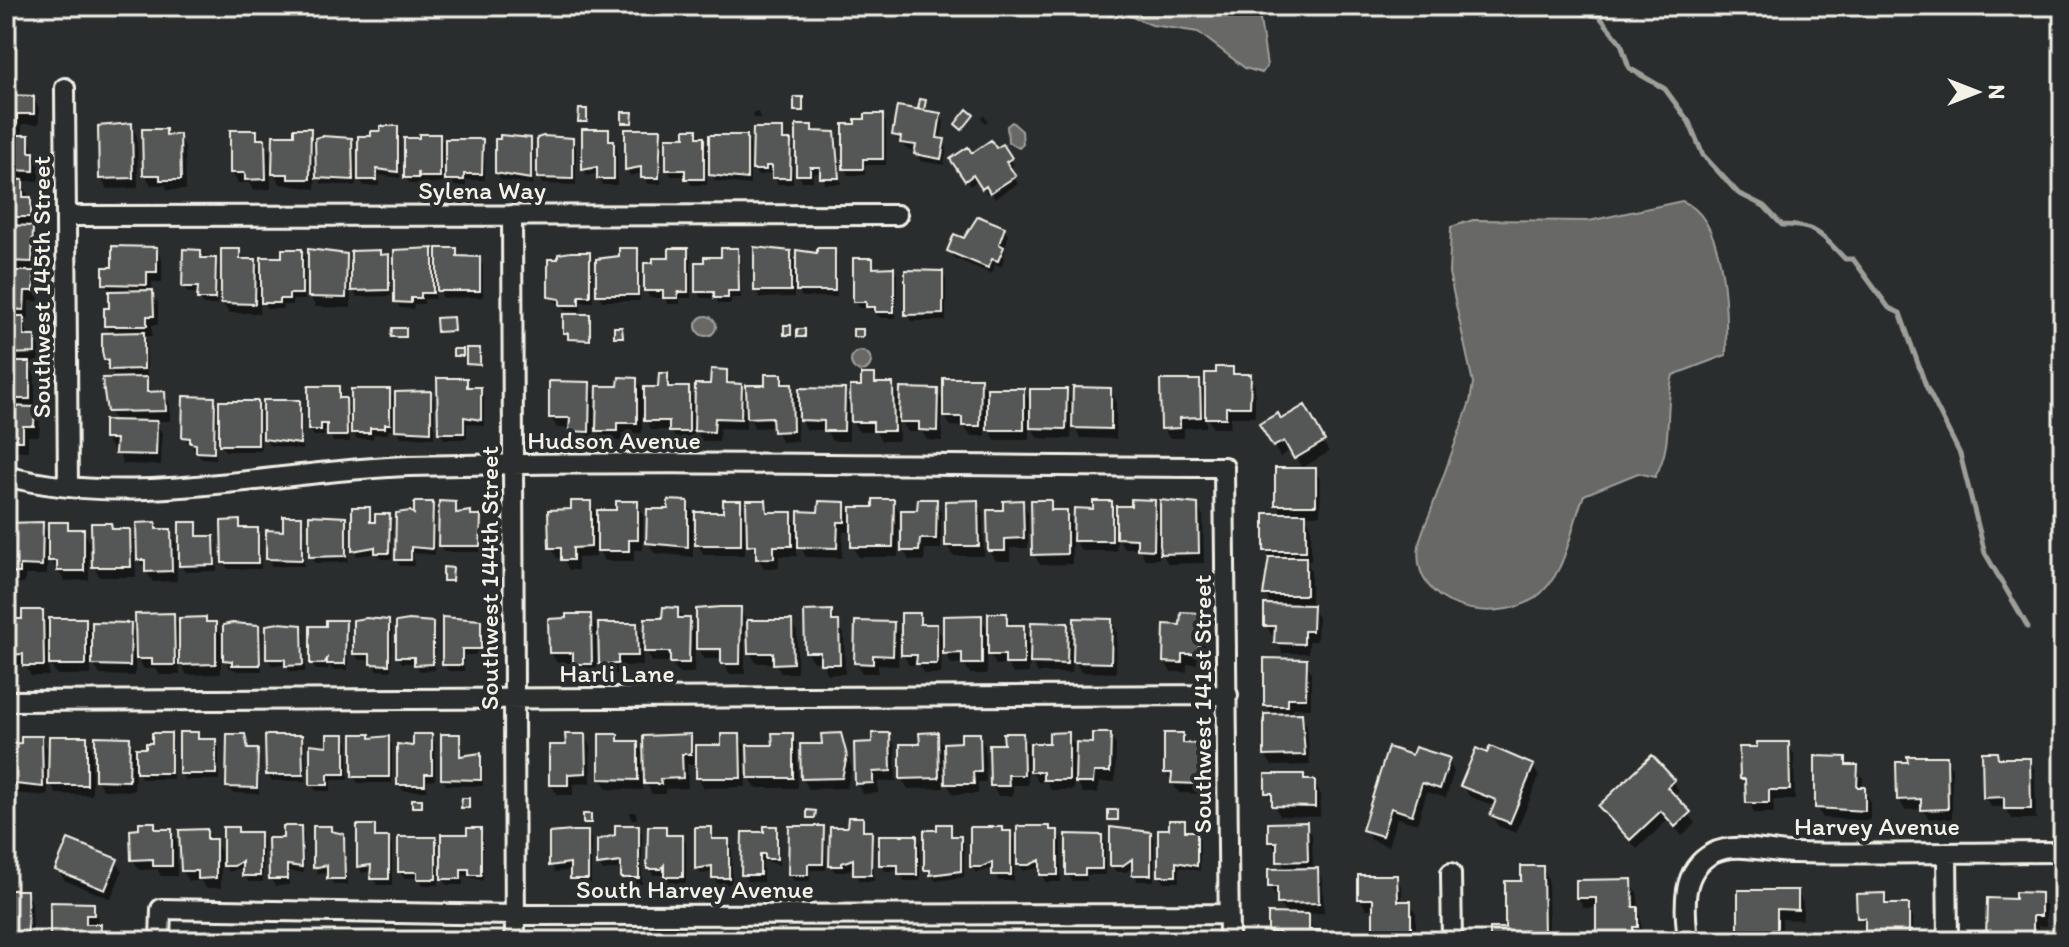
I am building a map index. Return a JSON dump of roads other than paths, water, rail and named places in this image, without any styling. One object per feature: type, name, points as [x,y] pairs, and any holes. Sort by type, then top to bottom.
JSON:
[{"type":"street","name":"Southwest 145th Street","points":[[65,88],[68,487]]},
{"type":"street","name":"Southwest 144th Street","points":[[512,215],[515,941]]},
{"type":"street","name":"Sylena Way","points":[[67,216],[897,215]]},
{"type":"street","name":"Hudson Avenue","points":[[6,476],[43,486],[68,487],[234,485],[404,466],[1224,467]]},
{"type":"street","name":"Southwest 141st Street","points":[[1224,467],[1229,941]]},
{"type":"street","name":"Harli Lane","points":[[6,701],[1228,695]]},
{"type":"street","name":"Harvey Avenue","points":[[1688,941],[1684,905],[1686,888],[1697,867],[1713,854],[1739,848],[1789,853],[2063,852]]},
{"type":"street","points":[[1947,853],[1948,941]]},
{"type":"street","points":[[1451,873],[1452,941]]},
{"type":"street","name":"South Harvey Avenue","points":[[160,941],[161,909],[515,915],[1228,914]]},
{"type":"waterway","points":[[1530,6],[1599,16],[1621,43],[1629,68],[1665,89],[1689,122],[1703,155],[1738,193],[1764,206],[1782,225],[1803,227],[1818,233],[1845,259],[1853,259],[1889,308],[1900,313],[1926,386],[1960,454],[1985,553],[2028,627]]}]
